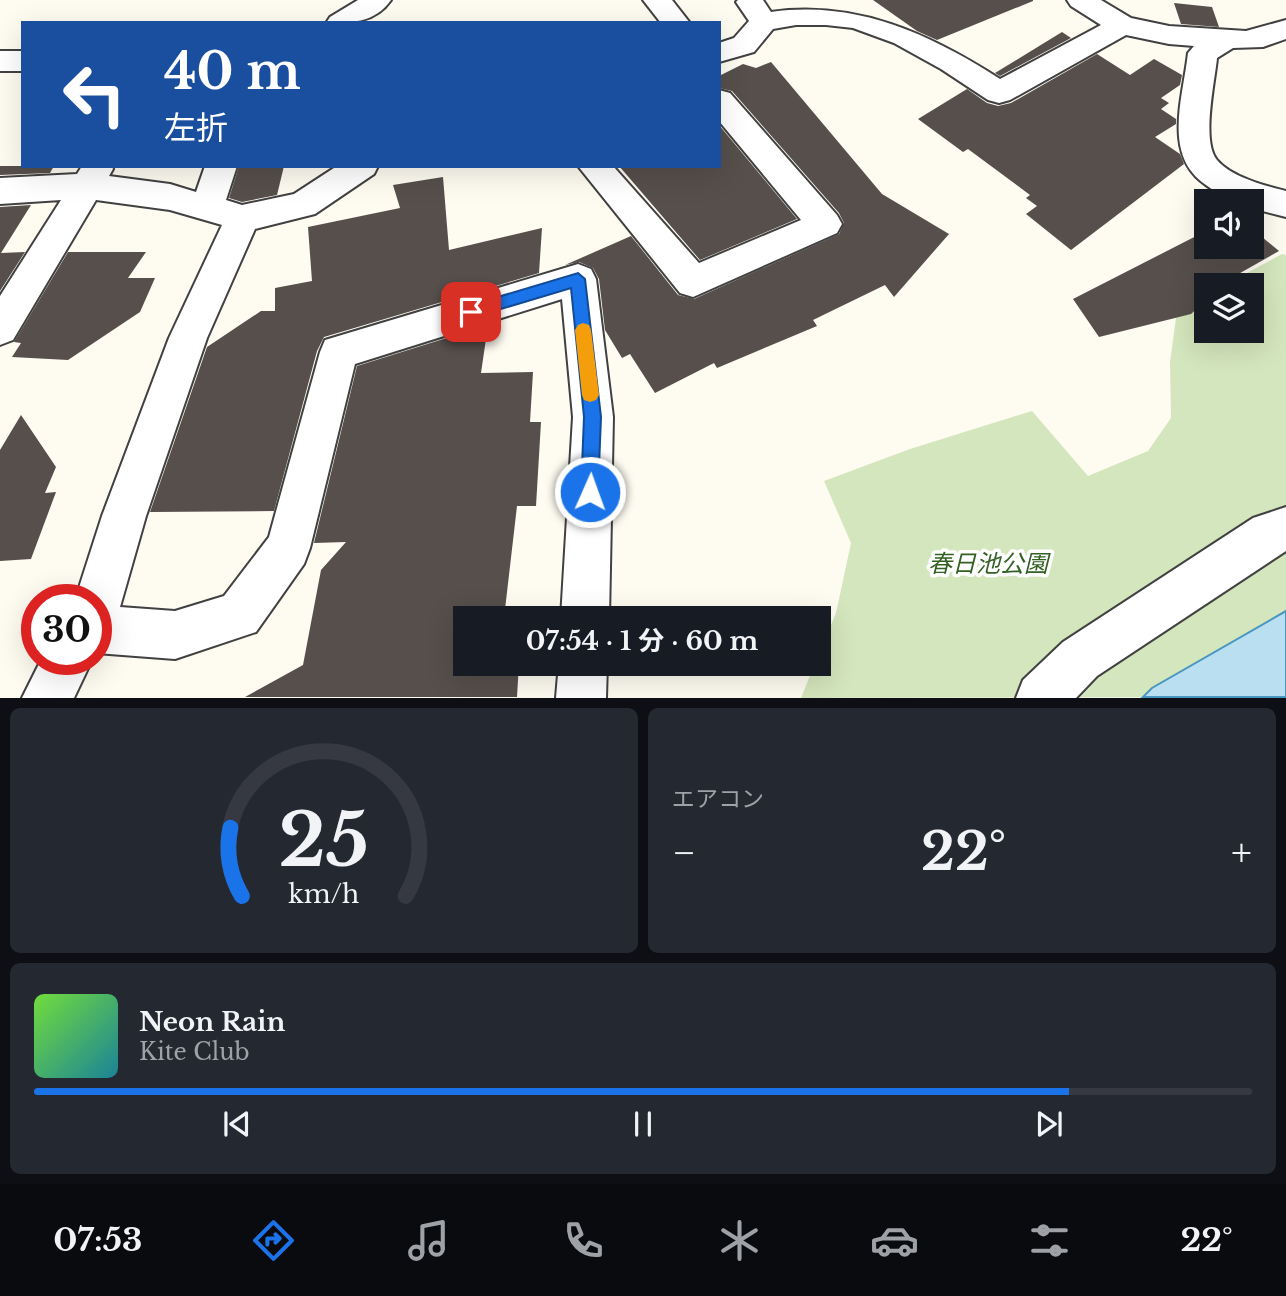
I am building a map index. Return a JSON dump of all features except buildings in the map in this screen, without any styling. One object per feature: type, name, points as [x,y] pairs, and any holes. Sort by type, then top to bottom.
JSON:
[{"type":"street","points":[[344,21],[377,0]]},
{"type":"street","points":[[657,0],[674,21]]},
{"type":"street","points":[[1081,0],[1122,25],[1170,35],[1226,40],[1263,38],[1286,29]]},
{"type":"street","points":[[721,52],[744,45],[756,11],[874,24],[926,45],[999,93],[1122,25]]},
{"type":"street","points":[[1226,40],[1203,53],[1194,139],[1203,167],[1244,194],[1286,204]]},
{"type":"street","points":[[0,61],[21,61]]},
{"type":"street","points":[[596,168],[693,282],[825,223],[721,102]]},
{"type":"street","points":[[104,584],[124,516],[188,338],[224,212],[221,168]]},
{"type":"street","points":[[0,191],[93,176],[224,212],[303,205],[359,168]]},
{"type":"street","points":[[0,329],[93,176]]},
{"type":"street","points":[[112,630],[174,635],[239,615],[288,548],[339,352],[578,279],[593,417],[585,606]]},
{"type":"street","points":[[1041,698],[1080,659],[1269,534],[1286,529]]},
{"type":"street","points":[[47,698],[60,675]]},
{"type":"street","points":[[581,698],[582,676]]},
{"type":"green space","name":"春日池公園","points":[[1282,254],[1286,255],[1286,697],[801,698],[810,676],[831,676],[831,625],[851,543],[824,481],[910,449],[1032,411],[1088,476],[1148,451],[1171,418],[1170,362],[1177,311],[1194,302],[1194,343],[1264,343],[1264,273],[1247,273]]},
{"type":"water","points":[[1286,611],[1286,697],[1143,697],[1152,688]]},
{"type":"slow traffic","points":[[583,330],[590,395]]},
{"type":"route","points":[[471,312],[578,279],[593,417],[590,492]]}]
